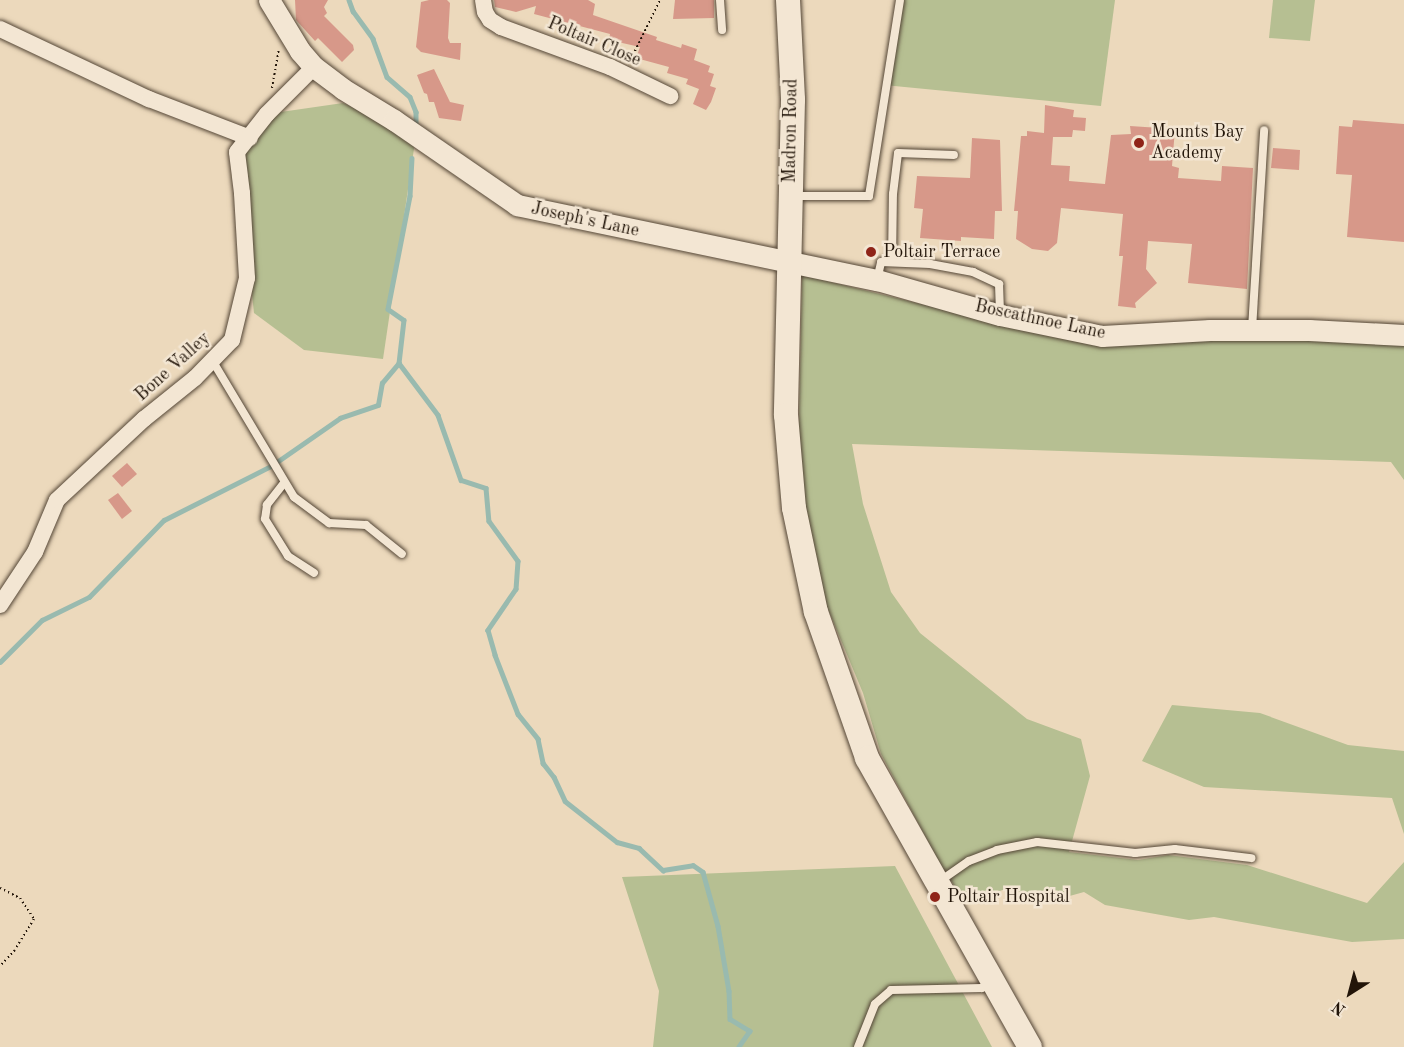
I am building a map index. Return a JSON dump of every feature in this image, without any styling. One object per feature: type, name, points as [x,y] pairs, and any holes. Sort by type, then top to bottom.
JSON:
[{"type":"main road","name":"Madron Road","points":[[788,0],[791,22],[792,100],[786,415],[794,508],[816,612],[867,758],[1030,1047]]},
{"type":"street","name":"Poltair Close","points":[[483,0],[485,12],[490,20],[501,27],[610,67],[670,96]]},
{"type":"street","name":"Joseph's Lane","points":[[278,6],[300,51],[314,67],[343,89],[394,120],[517,205],[788,262]]},
{"type":"street","points":[[0,29],[149,99],[250,138]]},
{"type":"street","name":"Bone Valley","points":[[0,605],[34,552],[57,500],[144,419],[195,378],[232,339],[247,278],[237,152],[267,114],[314,67]]},
{"type":"street","name":"Boscathnoe Lane","points":[[788,262],[877,280],[1000,315],[1102,336],[1252,330],[1404,335]]},
{"type":"lane","points":[[720,0],[722,30]]},
{"type":"lane","points":[[790,196],[868,196],[900,0]]},
{"type":"lane","points":[[1252,330],[1264,130]]},
{"type":"lane","points":[[892,262],[893,194],[898,153],[954,155]]},
{"type":"lane","points":[[877,280],[881,262],[930,264],[962,270],[999,284],[1000,315]]},
{"type":"lane","points":[[212,360],[294,497],[319,518],[340,525],[366,525],[402,554]]},
{"type":"lane","points":[[284,483],[267,505],[265,519],[288,556],[315,573]]},
{"type":"lane","points":[[937,883],[969,861],[997,850],[1037,842],[1135,853],[1175,849],[1251,858]]},
{"type":"lane","points":[[858,1047],[875,1004],[891,990],[982,988],[992,983]]},
{"type":"path","points":[[629,65],[660,0]]},
{"type":"path","points":[[267,114],[279,48]]},
{"type":"path","points":[[0,888],[20,898],[34,919],[15,950],[0,966]]},
{"type":"green space","points":[[897,0],[1115,0],[1101,106],[884,85]]},
{"type":"green space","points":[[1273,0],[1315,0],[1310,41],[1269,38]]},
{"type":"green space","points":[[343,103],[416,135],[383,359],[304,350],[254,313],[237,152],[267,114]]},
{"type":"green space","points":[[802,275],[1011,326],[1111,346],[1227,337],[1404,344],[1404,480],[1391,462],[852,444],[863,504],[891,592],[920,633],[1027,719],[1081,739],[1090,776],[1069,852],[1138,860],[1168,855],[1247,865],[1367,903],[1404,862],[1404,939],[1352,942],[1214,917],[1189,920],[1105,905],[1084,892],[1048,902],[1009,888],[965,902],[939,862],[881,754],[863,693],[825,602],[798,476]]},
{"type":"green space","points":[[1172,705],[1260,713],[1348,745],[1404,751],[1404,834],[1392,798],[1204,787],[1142,761]]},
{"type":"green space","points":[[895,866],[992,1047],[653,1047],[659,991],[622,877]]},
{"type":"building","points":[[295,0],[328,0],[324,7],[327,13],[324,16],[353,45],[354,50],[342,62],[318,38],[315,41],[296,20]]},
{"type":"building","points":[[447,0],[450,3],[448,38],[450,43],[461,43],[460,60],[421,52],[416,47],[421,2]]},
{"type":"building","points":[[494,0],[588,0],[595,4],[593,15],[657,37],[656,40],[681,48],[682,44],[697,49],[694,60],[710,66],[708,72],[714,74],[710,86],[716,88],[711,102],[706,110],[693,104],[699,89],[686,84],[688,79],[667,73],[669,67],[636,58],[640,47],[609,40],[610,34],[534,14],[536,6],[516,12],[495,7]]},
{"type":"building","points":[[675,0],[714,0],[714,18],[673,19]]},
{"type":"building","points":[[434,69],[450,102],[464,105],[461,121],[439,118],[434,102],[429,102],[427,94],[424,93],[417,75]]},
{"type":"building","points":[[1045,105],[1074,110],[1073,117],[1086,118],[1085,131],[1073,130],[1072,137],[1053,137],[1051,165],[1070,166],[1069,181],[1105,184],[1111,135],[1131,134],[1130,126],[1175,129],[1172,166],[1179,168],[1178,178],[1221,181],[1222,166],[1253,168],[1247,289],[1188,283],[1192,244],[1148,241],[1146,269],[1157,283],[1135,303],[1136,308],[1118,306],[1123,256],[1119,256],[1123,214],[1061,208],[1057,243],[1048,251],[1032,249],[1016,239],[1018,211],[1014,211],[1021,136],[1027,136],[1027,131],[1044,133]]},
{"type":"building","points":[[1353,120],[1404,124],[1404,242],[1347,237],[1352,175],[1336,174],[1339,126],[1352,127]]},
{"type":"building","points":[[972,138],[1000,140],[1002,211],[995,211],[994,239],[961,237],[961,241],[920,238],[923,209],[914,208],[917,176],[970,178]]},
{"type":"building","points":[[1273,148],[1300,150],[1299,170],[1271,168]]},
{"type":"building","points":[[127,463],[137,474],[122,487],[112,476]]},
{"type":"building","points":[[118,493],[132,511],[122,519],[108,500]]},
{"type":"waterway","points":[[349,0],[353,11],[373,39],[387,77],[410,97],[416,112],[416,126]]},
{"type":"waterway","points":[[412,158],[410,196],[388,309],[404,320],[399,363],[438,415],[461,480],[486,488],[489,521],[518,561],[516,589],[488,630],[495,655],[518,714],[538,739],[543,763],[554,777],[565,801],[617,842],[639,848],[663,870],[693,865],[703,872],[718,926],[729,991],[730,1019],[750,1031],[739,1047]]},
{"type":"waterway","points":[[0,662],[42,620],[89,597],[164,520],[271,466],[340,418],[378,405],[382,383],[399,363]]},
{"type":"place","name":"Mounts Bay Academy","points":[[1139,143]]},
{"type":"place","name":"Poltair Terrace","points":[[871,252]]},
{"type":"place","name":"Poltair Hospital","points":[[935,897]]}]
